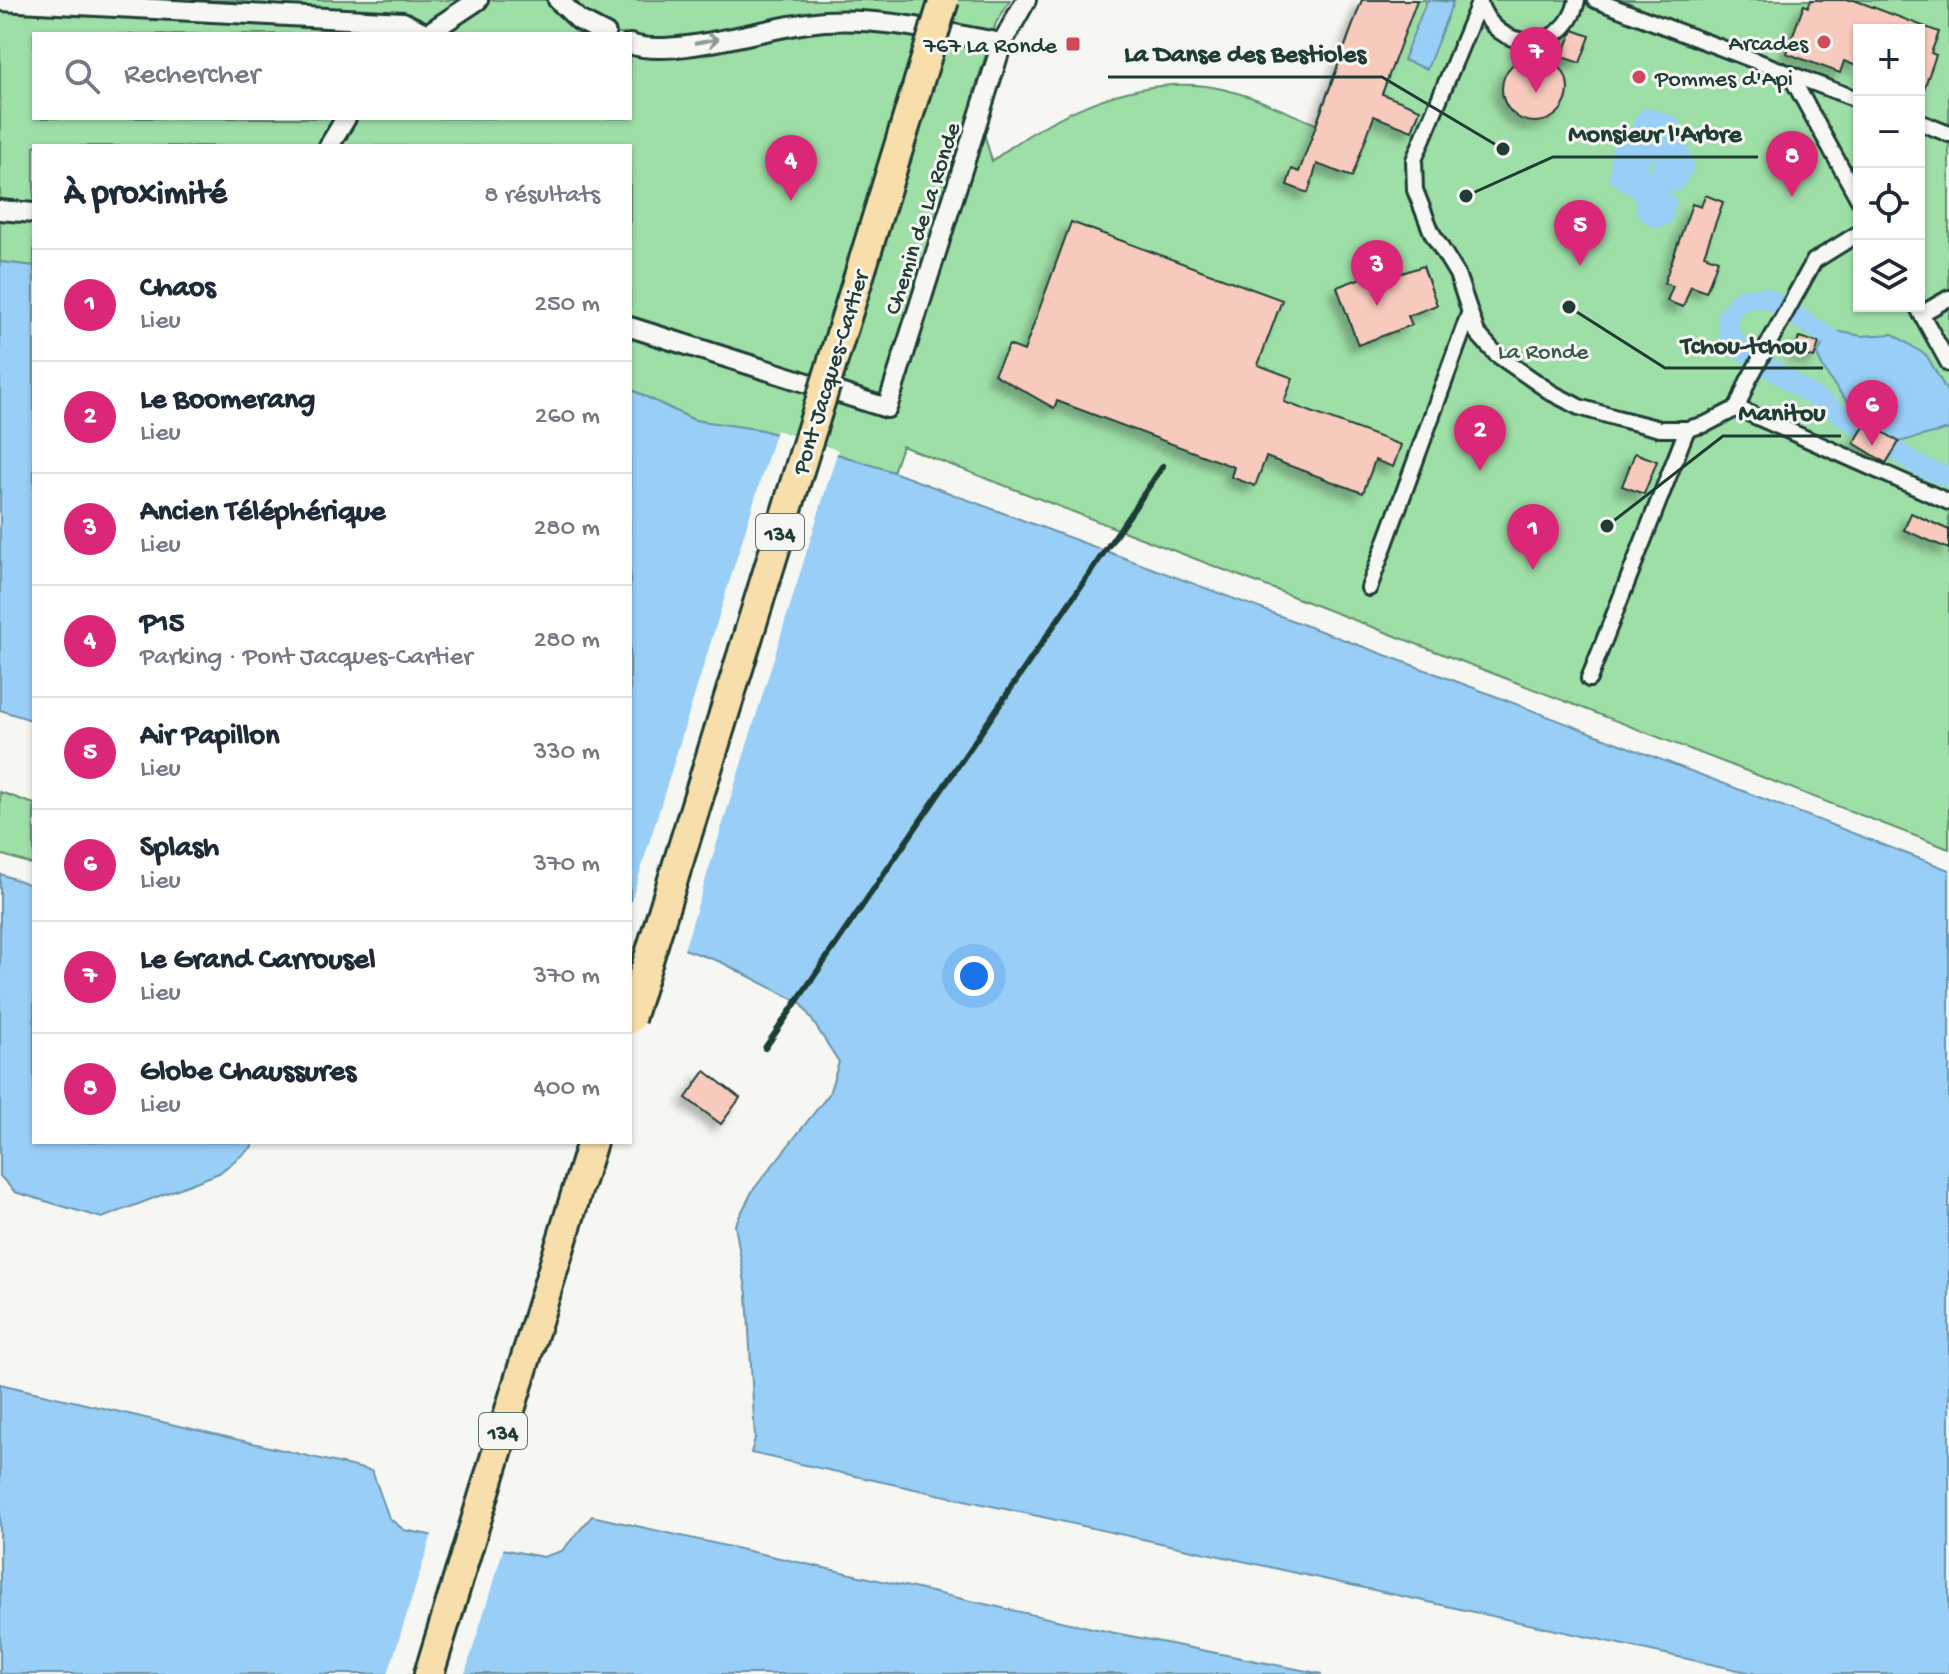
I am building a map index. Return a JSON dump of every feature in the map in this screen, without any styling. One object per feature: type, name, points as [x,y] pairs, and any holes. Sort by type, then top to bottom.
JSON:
[{"type":"main road","name":"Pont Jacques-Cartier","points":[[632,1013],[944,0]]},
{"type":"main road","name":"134","points":[[429,1674],[591,1144]]},
{"type":"street","points":[[430,32],[478,0]]},
{"type":"street","points":[[558,0],[579,20],[602,32]]},
{"type":"street","name":"Chemin de La Ronde","points":[[632,328],[887,408],[1002,43],[1026,0]]},
{"type":"street","points":[[1479,1],[1495,30],[1525,42],[1555,34],[1567,23],[1577,0]]},
{"type":"street","points":[[1595,0],[1853,98]]},
{"type":"street","points":[[0,1],[275,14],[345,22],[403,22],[423,32]]},
{"type":"street","points":[[1479,1],[1414,160],[1415,190],[1432,233],[1457,274],[1477,333],[1496,354],[1552,393],[1579,407],[1660,429],[1687,429],[1706,424],[1737,408],[1748,381],[1814,261],[1853,237]]},
{"type":"street","points":[[632,45],[640,48],[669,47],[790,24],[855,20],[1002,43]]},
{"type":"street","points":[[345,22],[358,32]]},
{"type":"street","points":[[1789,73],[1853,189]]},
{"type":"street","points":[[330,144],[345,120]]},
{"type":"street","points":[[1925,124],[1949,134]]},
{"type":"street","points":[[0,210],[32,213]]},
{"type":"street","points":[[1925,308],[1949,298]]},
{"type":"street","points":[[1920,312],[1949,364]]},
{"type":"street","points":[[1369,588],[1469,314]]},
{"type":"street","points":[[1737,408],[1949,502]]},
{"type":"street","points":[[1589,679],[1687,429]]},
{"type":"green space","name":"La Ronde","points":[[0,0],[1010,0],[996,23],[973,95],[992,161],[1065,115],[1092,103],[1148,87],[1177,85],[1220,88],[1316,124],[1362,0],[1949,0],[1949,849],[902,446],[893,472],[762,430],[694,420],[632,390],[632,144],[32,144],[32,266],[0,262]]},
{"type":"green space","points":[[0,792],[32,803],[32,864],[0,854]]},
{"type":"water","points":[[1427,0],[1453,2],[1427,69],[1403,60]]},
{"type":"water","points":[[0,262],[32,266],[32,720],[0,710]]},
{"type":"water","points":[[1830,330],[1862,336],[1893,334],[1927,356],[1949,395],[1949,429],[1899,442],[1863,416],[1841,395],[1817,355]]},
{"type":"water","points":[[632,390],[694,420],[762,430],[893,472],[1474,688],[1949,870],[1949,1674],[1756,1674],[751,1453],[755,1438],[747,1294],[735,1225],[753,1190],[829,1094],[839,1062],[801,1003],[721,962],[632,931]]},
{"type":"water","points":[[0,874],[32,885],[32,1144],[253,1144],[219,1173],[102,1218],[15,1192],[0,1176]]},
{"type":"water","points":[[0,1384],[372,1471],[389,1518],[404,1530],[543,1557],[562,1551],[592,1516],[1110,1632],[1322,1674],[0,1674]]},
{"type":"pier","points":[[776,430],[838,450],[683,953],[632,935],[632,898]]},
{"type":"pier","points":[[433,1531],[504,1547],[465,1674],[388,1674]]},
{"type":"building","points":[[1362,0],[1417,0],[1382,94],[1420,109],[1412,131],[1374,116],[1352,177],[1317,164],[1308,193],[1287,185],[1292,169],[1299,172]]},
{"type":"building","name":"Arcades","points":[[1811,0],[1854,0],[1918,24],[1853,24],[1853,65],[1844,61],[1840,73],[1786,53],[1804,5],[1808,7]]},
{"type":"building","name":"Arcades","points":[[1925,27],[1939,32],[1931,53],[1936,55],[1925,86]]},
{"type":"building","points":[[1573,30],[1590,36],[1580,63],[1562,57]]},
{"type":"building","points":[[1535,56],[1548,59],[1558,66],[1565,76],[1568,89],[1565,102],[1558,112],[1548,119],[1535,122],[1522,119],[1512,112],[1505,102],[1502,89],[1505,76],[1512,66],[1522,59]]},
{"type":"building","points":[[1705,195],[1723,202],[1704,255],[1718,260],[1706,292],[1691,286],[1683,307],[1667,301],[1673,286],[1664,283],[1692,204],[1701,207]]},
{"type":"building","points":[[1071,222],[1282,300],[1258,365],[1293,378],[1284,402],[1401,445],[1393,467],[1375,460],[1363,493],[1266,457],[1255,486],[1231,477],[1234,467],[1057,401],[1054,408],[994,374],[1009,345],[1024,351]]},
{"type":"building","points":[[1423,266],[1437,305],[1408,316],[1412,325],[1358,345],[1337,287],[1390,267],[1393,276]]},
{"type":"building","points":[[1799,337],[1819,343],[1814,358],[1794,352]]},
{"type":"building","points":[[1867,422],[1899,442],[1886,463],[1854,443]]},
{"type":"building","points":[[1635,453],[1657,461],[1644,494],[1622,486]]},
{"type":"building","points":[[1911,513],[1949,530],[1949,549],[1904,530]]},
{"type":"building","points":[[705,1071],[740,1098],[721,1124],[686,1098]]},
{"type":"waterway","points":[[1648,118],[1671,126],[1684,167],[1674,182],[1661,171],[1666,153],[1658,145],[1650,146],[1636,163],[1637,171],[1666,203],[1663,216],[1657,218],[1647,211],[1643,192],[1619,176],[1622,150],[1639,144],[1643,123],[1648,118]]},
{"type":"waterway","points":[[1849,350],[1766,297],[1741,299],[1728,315],[1729,334],[1741,349],[1923,468],[1949,477]]},
{"type":"railway","points":[[765,1048],[1163,466]]},
{"type":"place","name":"Arcades","points":[[1824,42]]},
{"type":"place","name":"767 La Ronde","points":[[1073,44]]},
{"type":"place","name":"Pommes d'Api","points":[[1639,77]]},
{"type":"place","name":"Le Grand Carrousel","points":[[1536,93]]},
{"type":"place","name":"La Danse des Bestioles","points":[[1503,149]]},
{"type":"place","name":"Monsieur l'Arbre","points":[[1466,196]]},
{"type":"place","name":"Globe Chaussures","points":[[1792,197]]},
{"type":"place","name":"P15","points":[[791,201]]},
{"type":"place","name":"Air Papillon","points":[[1580,266]]},
{"type":"place","name":"Ancien Téléphérique","points":[[1377,306]]},
{"type":"place","name":"Tchou-tchou","points":[[1569,307]]},
{"type":"place","name":"Splash","points":[[1872,446]]},
{"type":"place","name":"Le Boomerang","points":[[1480,471]]},
{"type":"place","name":"Manitou","points":[[1607,526]]},
{"type":"place","name":"Chaos","points":[[1533,570]]}]
